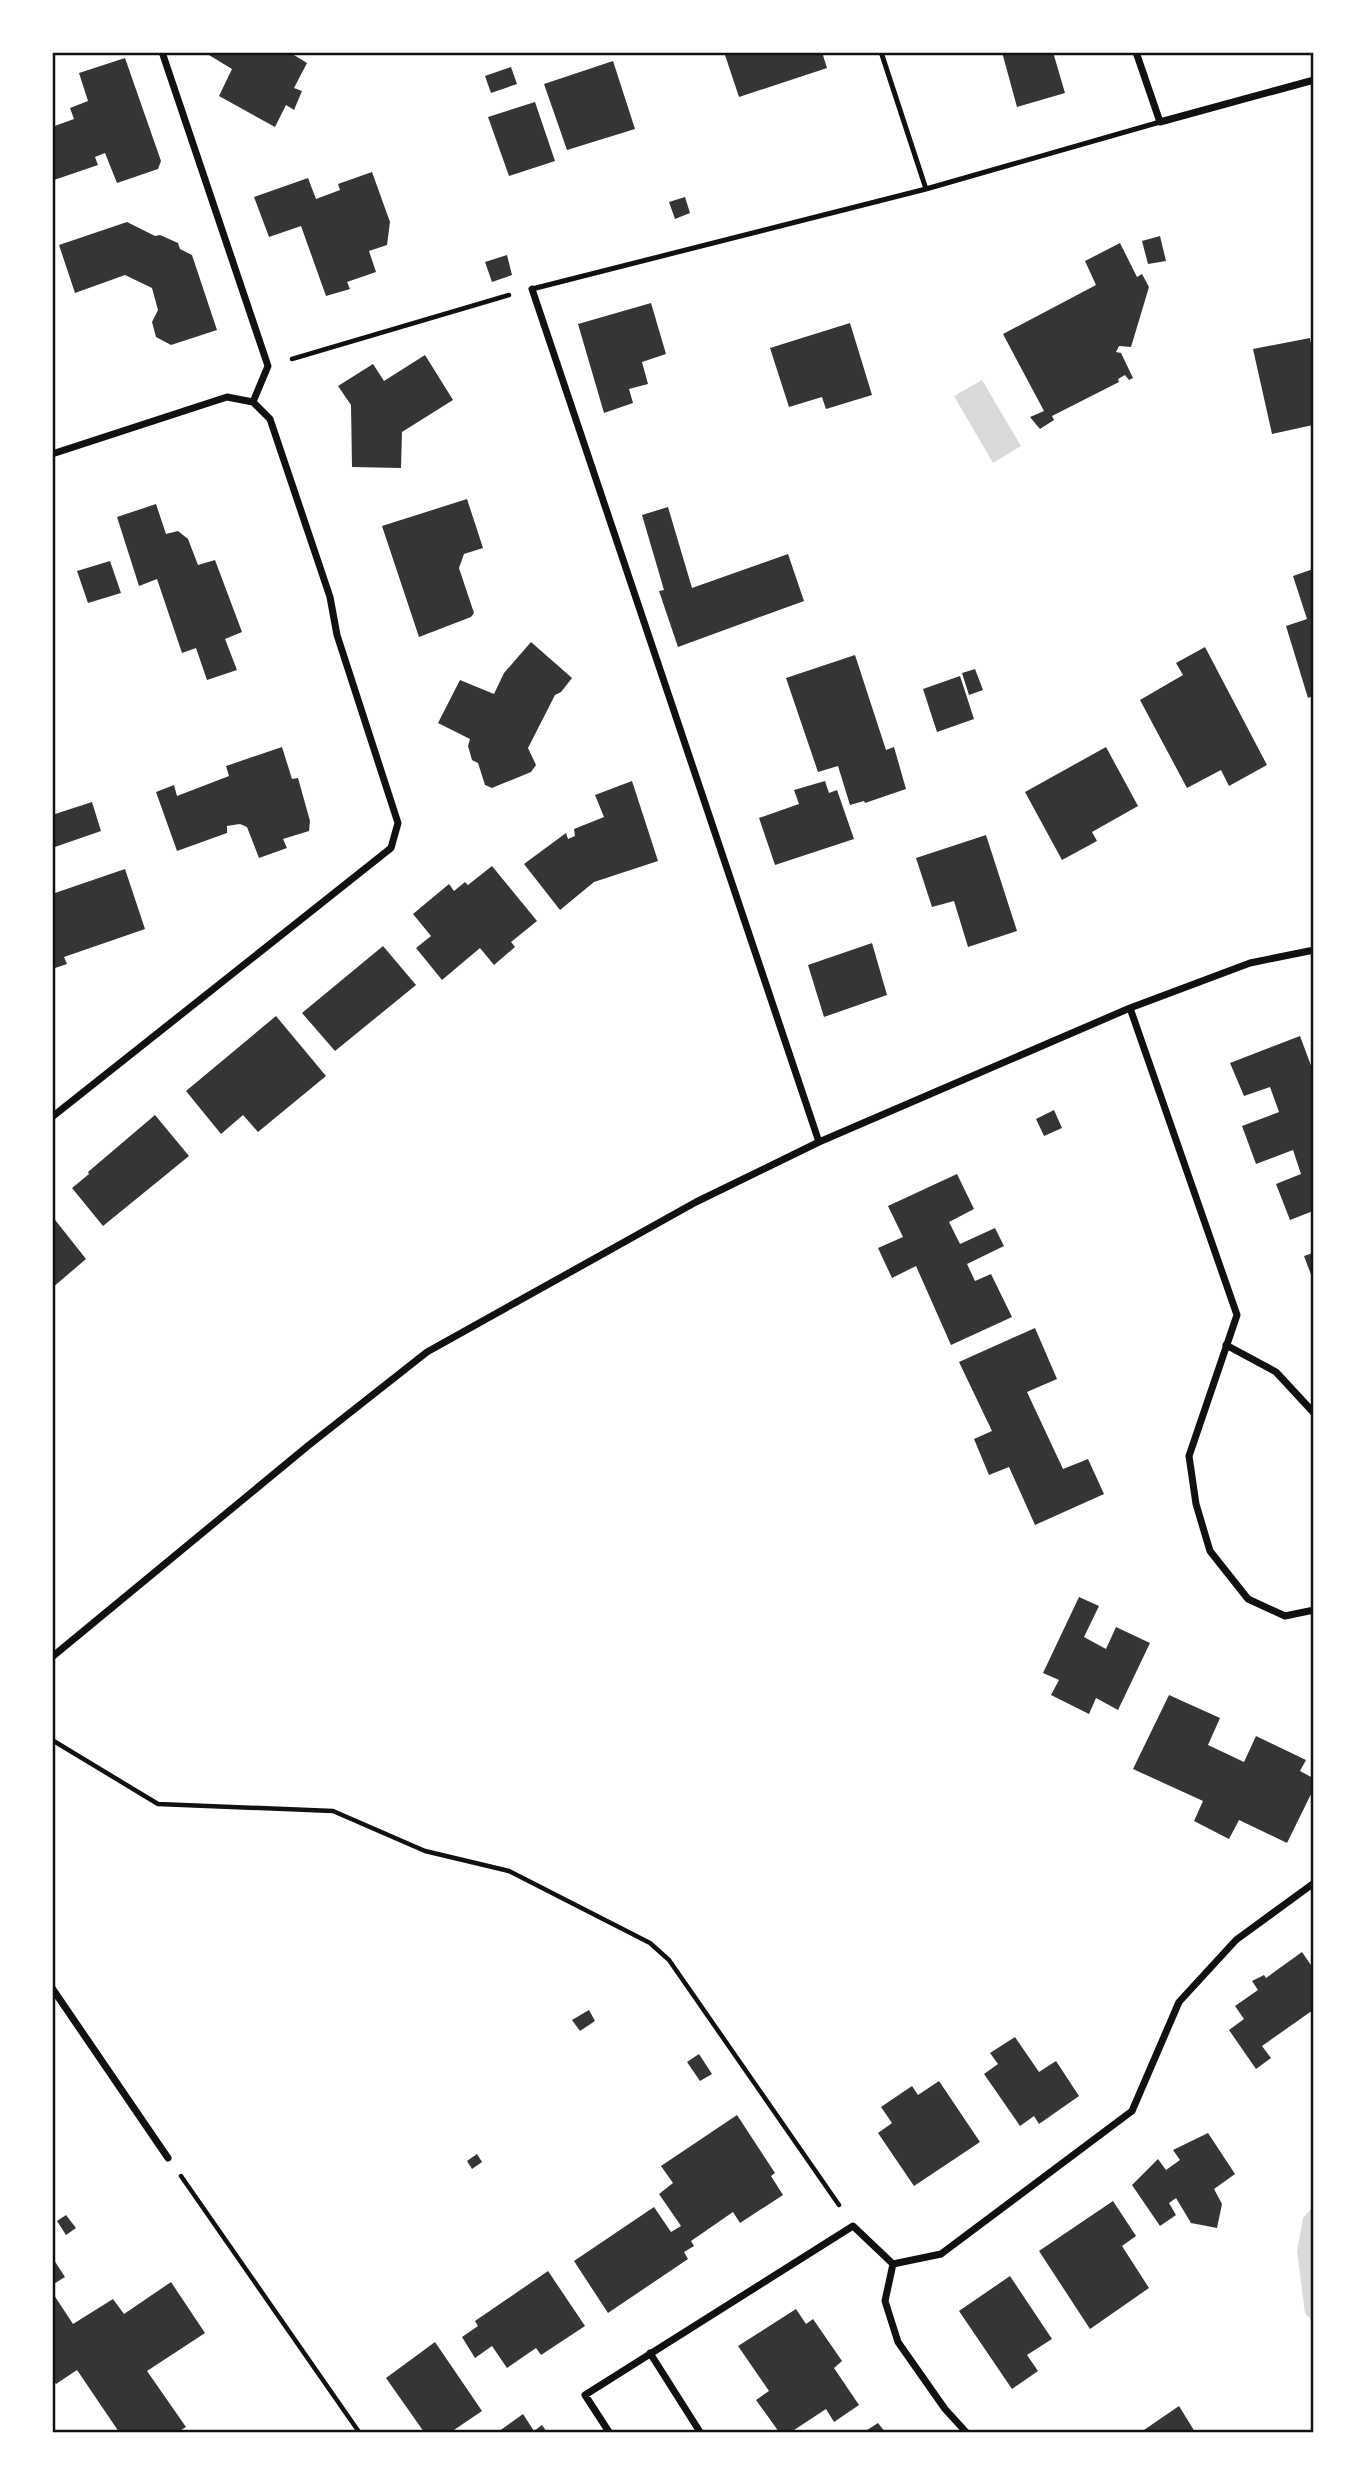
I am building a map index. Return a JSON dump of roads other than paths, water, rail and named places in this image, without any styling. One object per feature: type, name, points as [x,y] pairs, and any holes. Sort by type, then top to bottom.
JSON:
[{"type":"street","points":[[162,52],[268,366],[253,402]]},
{"type":"street","points":[[1136,52],[1160,122],[1314,80]]},
{"type":"street","points":[[532,289],[820,1142]]},
{"type":"street","points":[[52,454],[227,397],[253,402],[270,419],[330,597],[337,635],[398,823],[391,848],[52,1117]]},
{"type":"street","points":[[52,1657],[309,1445],[427,1352],[696,1202],[820,1142],[1130,1008],[1250,963],[1314,950]]},
{"type":"street","points":[[1130,1008],[1237,1315],[1189,1456],[1196,1503],[1210,1551],[1248,1599],[1285,1616],[1314,1610]]},
{"type":"street","points":[[1226,1345],[1276,1372],[1314,1413]]},
{"type":"street","points":[[893,2264],[941,2253],[1132,2111],[1179,2002],[1236,1940],[1314,1883]]},
{"type":"street","points":[[52,1988],[168,2158]]},
{"type":"street","points":[[609,2432],[584,2395],[853,2226],[893,2264]]},
{"type":"street","points":[[893,2264],[885,2301],[898,2342],[945,2409],[966,2432]]},
{"type":"street","points":[[650,2353],[700,2432]]},
{"type":"lane","points":[[881,52],[926,189]]},
{"type":"lane","points":[[532,289],[926,189],[1160,122]]}]
